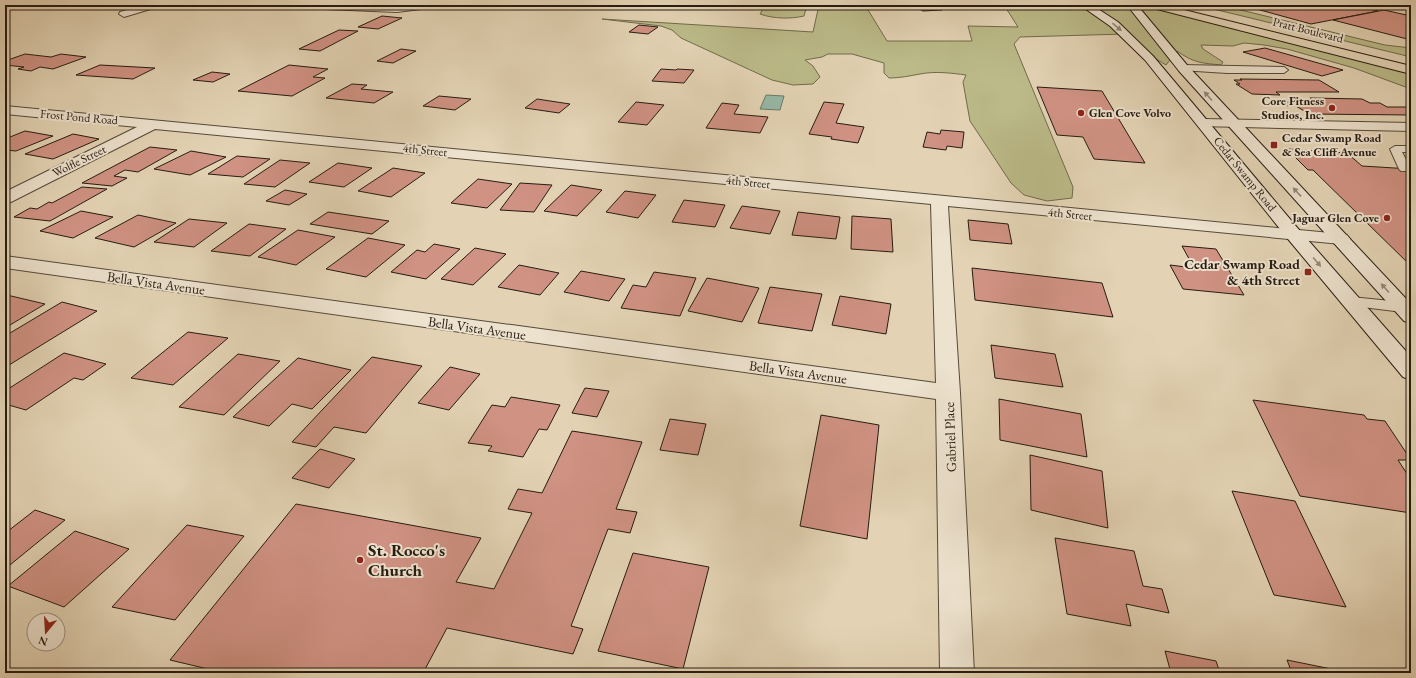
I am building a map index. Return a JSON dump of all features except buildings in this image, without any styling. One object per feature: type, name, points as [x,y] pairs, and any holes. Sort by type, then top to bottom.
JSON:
[{"type":"main road","name":"Pratt Boulevard","points":[[1152,5],[1411,70]]},
{"type":"main road","name":"Pratt Boulevard","points":[[1184,5],[1411,61]]},
{"type":"street","points":[[124,14],[154,5]]},
{"type":"street","name":"Cedar Swamp Road","points":[[1085,5],[1114,24],[1134,42],[1159,70],[1204,123],[1294,235],[1411,372]]},
{"type":"street","name":"Cedar Swamp Road","points":[[1132,5],[1183,68],[1408,311]]},
{"type":"street","points":[[1159,70],[1178,76],[1206,109],[1229,119]]},
{"type":"street","name":"Frost Pond Road","points":[[5,110],[154,124]]},
{"type":"street","points":[[1204,123],[1229,119],[1411,127]]},
{"type":"street","name":"Wolfle Street","points":[[5,198],[154,124]]},
{"type":"street","name":"4th Street","points":[[154,124],[1341,239]]},
{"type":"street","name":"Gabriel Place","points":[[939,201],[948,393],[957,673]]},
{"type":"street","name":"Bella Vista Avenue","points":[[5,262],[948,393]]},
{"type":"lane","points":[[276,5],[397,10],[429,6]]},
{"type":"lane","points":[[1183,68],[1284,70]]},
{"type":"lane","points":[[1405,169],[1395,149],[1411,149]]},
{"type":"lane","points":[[1351,302],[1408,311]]},
{"type":"shaded area","points":[[765,5],[807,5],[804,16],[794,18],[777,18],[760,14]]},
{"type":"shaded area","points":[[819,5],[865,5],[887,41],[972,41],[968,26],[1018,27],[1004,5],[1155,5],[1411,70],[1411,89],[1354,68],[1287,49],[1264,45],[1244,43],[1233,46],[1201,45],[1203,49],[1223,62],[1221,65],[1198,62],[1177,51],[1166,65],[1140,49],[1125,34],[1020,37],[1014,44],[1073,187],[1072,198],[1047,201],[1024,195],[1011,183],[970,121],[963,82],[966,75],[926,73],[889,78],[884,73],[884,63],[852,54],[828,54],[822,57],[805,60],[813,66],[820,77],[813,84],[793,85],[772,80],[681,38],[672,30],[661,26],[602,19],[813,32]]},
{"type":"shaded area","points":[[1197,5],[1220,5],[1385,45],[1411,48],[1411,57]]},
{"type":"shaded area","points":[[766,95],[784,96],[780,110],[760,109]]},
{"type":"place","name":"Core Fitness Studios, Inc.","points":[[1332,108]]},
{"type":"place","name":"Glen Cove Volvo","points":[[1081,113]]},
{"type":"place","name":"Cedar Swamp Road & Sea Cliff Avenue","points":[[1274,145]]},
{"type":"place","name":"Jaguar Glen Cove","points":[[1387,218]]},
{"type":"place","name":"Cedar Swamp Road & 4th Street","points":[[1308,272]]},
{"type":"place","name":"St. Rocco's Church","points":[[360,560]]}]
